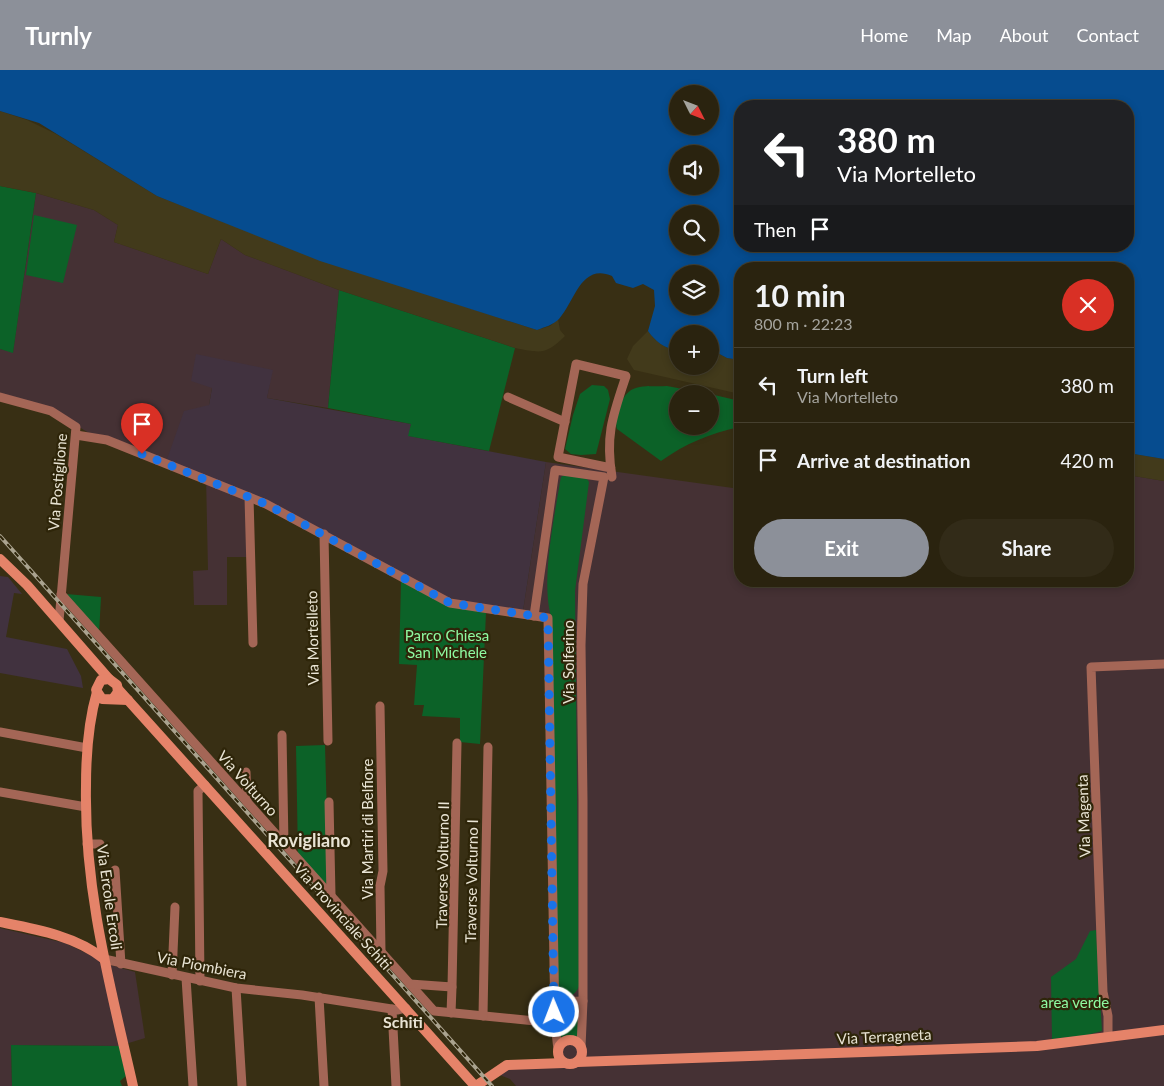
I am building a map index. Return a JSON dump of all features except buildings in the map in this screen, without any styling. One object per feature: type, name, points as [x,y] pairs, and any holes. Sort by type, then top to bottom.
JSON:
[{"type":"street","points":[[576,364],[626,376],[610,424],[612,473],[558,458],[565,422],[576,364]]},
{"type":"street","name":"Via Postiglione","points":[[0,397],[58,415],[74,424],[76,428],[59,621]]},
{"type":"street","points":[[508,397],[565,422]]},
{"type":"street","points":[[76,435],[107,440],[249,497],[324,534],[402,579],[450,603],[534,616]]},
{"type":"street","name":"Via Solferino","points":[[560,1056],[554,1002],[548,618],[534,616],[555,470],[604,477],[583,584],[581,636],[584,1001],[580,1054]]},
{"type":"street","points":[[249,497],[253,644]]},
{"type":"street","name":"Via Mortelleto","points":[[324,534],[328,741]]},
{"type":"street","points":[[0,560],[27,584],[97,665],[102,684],[100,697],[110,700],[128,700]]},
{"type":"street","name":"Via Volturno","points":[[62,594],[434,1011],[555,1023]]},
{"type":"street","name":"Via Magenta","points":[[1108,1036],[1108,1016],[1102,992],[1091,667],[1164,664]]},
{"type":"street","name":"Via Provinciale Schiti","points":[[102,684],[115,682],[118,689],[476,1086]]},
{"type":"street","name":"Via Ercole Ercoli","points":[[102,684],[93,710],[87,748],[87,844],[93,904],[133,1086]]},
{"type":"street","points":[[93,710],[110,700],[118,689]]},
{"type":"street","name":"Via Martiri di Belfiore","points":[[380,706],[383,871],[380,886],[381,952]]},
{"type":"street","points":[[0,732],[87,748]]},
{"type":"street","points":[[282,735],[284,843]]},
{"type":"street","name":"Traverse Volturno II","points":[[451,1013],[457,743]]},
{"type":"street","name":"Traverse Volturno I","points":[[483,1016],[488,747]]},
{"type":"street","points":[[246,772],[246,802]]},
{"type":"street","points":[[200,981],[198,792],[205,785]]},
{"type":"street","points":[[0,792],[86,807]]},
{"type":"street","points":[[329,802],[331,895]]},
{"type":"street","points":[[87,844],[100,844]]},
{"type":"street","points":[[115,870],[121,964]]},
{"type":"street","points":[[172,975],[175,908]]},
{"type":"street","name":"Via Piombiera","points":[[0,922],[70,940],[84,945],[104,959],[200,981],[236,988],[392,1008],[406,1008]]},
{"type":"street","points":[[186,978],[193,1086]]},
{"type":"street","points":[[410,984],[452,987]]},
{"type":"street","points":[[236,988],[242,1086]]},
{"type":"street","points":[[319,998],[324,1086]]},
{"type":"street","points":[[554,1002],[584,1001]]},
{"type":"street","points":[[392,1008],[396,1086]]},
{"type":"street","name":"Via Terragneta","points":[[580,1054],[604,1062],[1037,1046],[1164,1030]]},
{"type":"street","points":[[568,1040],[576,1041],[580,1054],[569,1064],[560,1056],[561,1043],[568,1040]]},
{"type":"street","points":[[476,1086],[507,1065],[549,1062],[560,1056]]},
{"type":"street","points":[[465,1075],[465,1086]]},
{"type":"shaded area","points":[[36,193],[94,210],[118,225],[114,242],[208,274],[221,239],[245,255],[339,290],[328,408],[267,398],[272,370],[212,388],[209,405],[166,462],[92,435],[55,412],[0,395],[0,349],[13,352]]},
{"type":"shaded area","points":[[196,354],[273,370],[267,398],[411,424],[409,436],[546,462],[523,611],[459,601],[445,596],[322,530],[166,462],[184,411],[209,405],[212,388],[191,381]]},
{"type":"shaded area","points":[[546,462],[734,488],[734,587],[1134,587],[1134,476],[1164,481],[1164,1086],[516,1086],[510,1079],[497,1074],[517,1066],[559,1065],[552,619],[523,611]]},
{"type":"shaded area","points":[[206,476],[246,499],[247,557],[227,557],[227,605],[194,605],[193,571],[208,570]]},
{"type":"shaded area","points":[[0,576],[8,577],[22,594],[14,593],[6,637],[67,649],[81,676],[83,688],[0,673]]},
{"type":"shaded area","points":[[0,928],[65,943],[111,965],[135,972],[145,1038],[119,1046],[11,1045],[12,1086],[0,1086]]},
{"type":"green space","points":[[0,186],[36,193],[13,353],[0,349]]},
{"type":"green space","points":[[34,215],[77,225],[63,283],[26,275]]},
{"type":"green space","points":[[339,290],[515,348],[489,451],[408,436],[411,424],[328,408]]},
{"type":"green space","points":[[592,385],[604,386],[608,390],[610,399],[596,454],[571,454],[565,449],[573,415],[580,394]]},
{"type":"green space","points":[[669,386],[669,435],[710,435],[679,449],[661,461],[617,429],[616,422],[622,400],[631,390]]},
{"type":"green space","points":[[719,396],[734,400],[734,428],[719,432]]},
{"type":"green space","points":[[566,474],[587,479],[589,482],[575,591],[579,986],[570,996],[561,995],[558,992],[552,620],[547,588],[549,551],[561,477]]},
{"type":"green space","name":"Parco Chiesa San Michele","points":[[401,581],[486,613],[480,744],[460,742],[460,718],[422,716],[424,705],[414,705],[417,665],[399,664]]},
{"type":"green space","points":[[66,594],[101,597],[99,634]]},
{"type":"green space","points":[[325,745],[329,890],[298,856],[296,746]]},
{"type":"green space","name":"area verde","points":[[1096,930],[1102,1031],[1087,1035],[1052,1039],[1051,977],[1076,959],[1090,931]]},
{"type":"green space","points":[[583,1001],[579,1043],[568,1040],[561,1043],[554,1002]]},
{"type":"green space","points":[[11,1045],[119,1046],[126,1076],[120,1081],[122,1086],[12,1086]]},
{"type":"sand","points":[[0,111],[27,120],[56,134],[157,196],[323,261],[537,330],[550,326],[558,319],[560,330],[565,336],[553,347],[543,351],[515,348],[339,290],[245,255],[221,239],[208,274],[114,242],[118,225],[94,210],[36,193],[0,186]]},
{"type":"sand","points":[[648,331],[661,344],[669,348],[669,375],[719,375],[719,354],[734,359],[734,393],[719,389],[719,385],[700,385],[634,370],[627,359],[633,346]]},
{"type":"sand","points":[[1134,454],[1164,459],[1164,481],[1134,476]]},
{"type":"water","points":[[0,70],[1164,70],[1164,459],[1134,454],[1134,262],[734,262],[734,359],[719,354],[719,325],[669,325],[669,348],[657,341],[648,331],[655,306],[654,290],[643,284],[633,288],[616,283],[612,276],[601,273],[593,275],[580,286],[559,319],[537,330],[320,261],[157,196],[39,123],[0,111]]},
{"type":"railway","points":[[0,536],[492,1086]]},
{"type":"district","name":"Rovigliano","points":[[309,840]]},
{"type":"district","name":"Schiti","points":[[403,1021]]},
{"type":"route","points":[[142,454],[266,504],[313,528],[402,579],[450,603],[548,618],[554,1012]]}]
